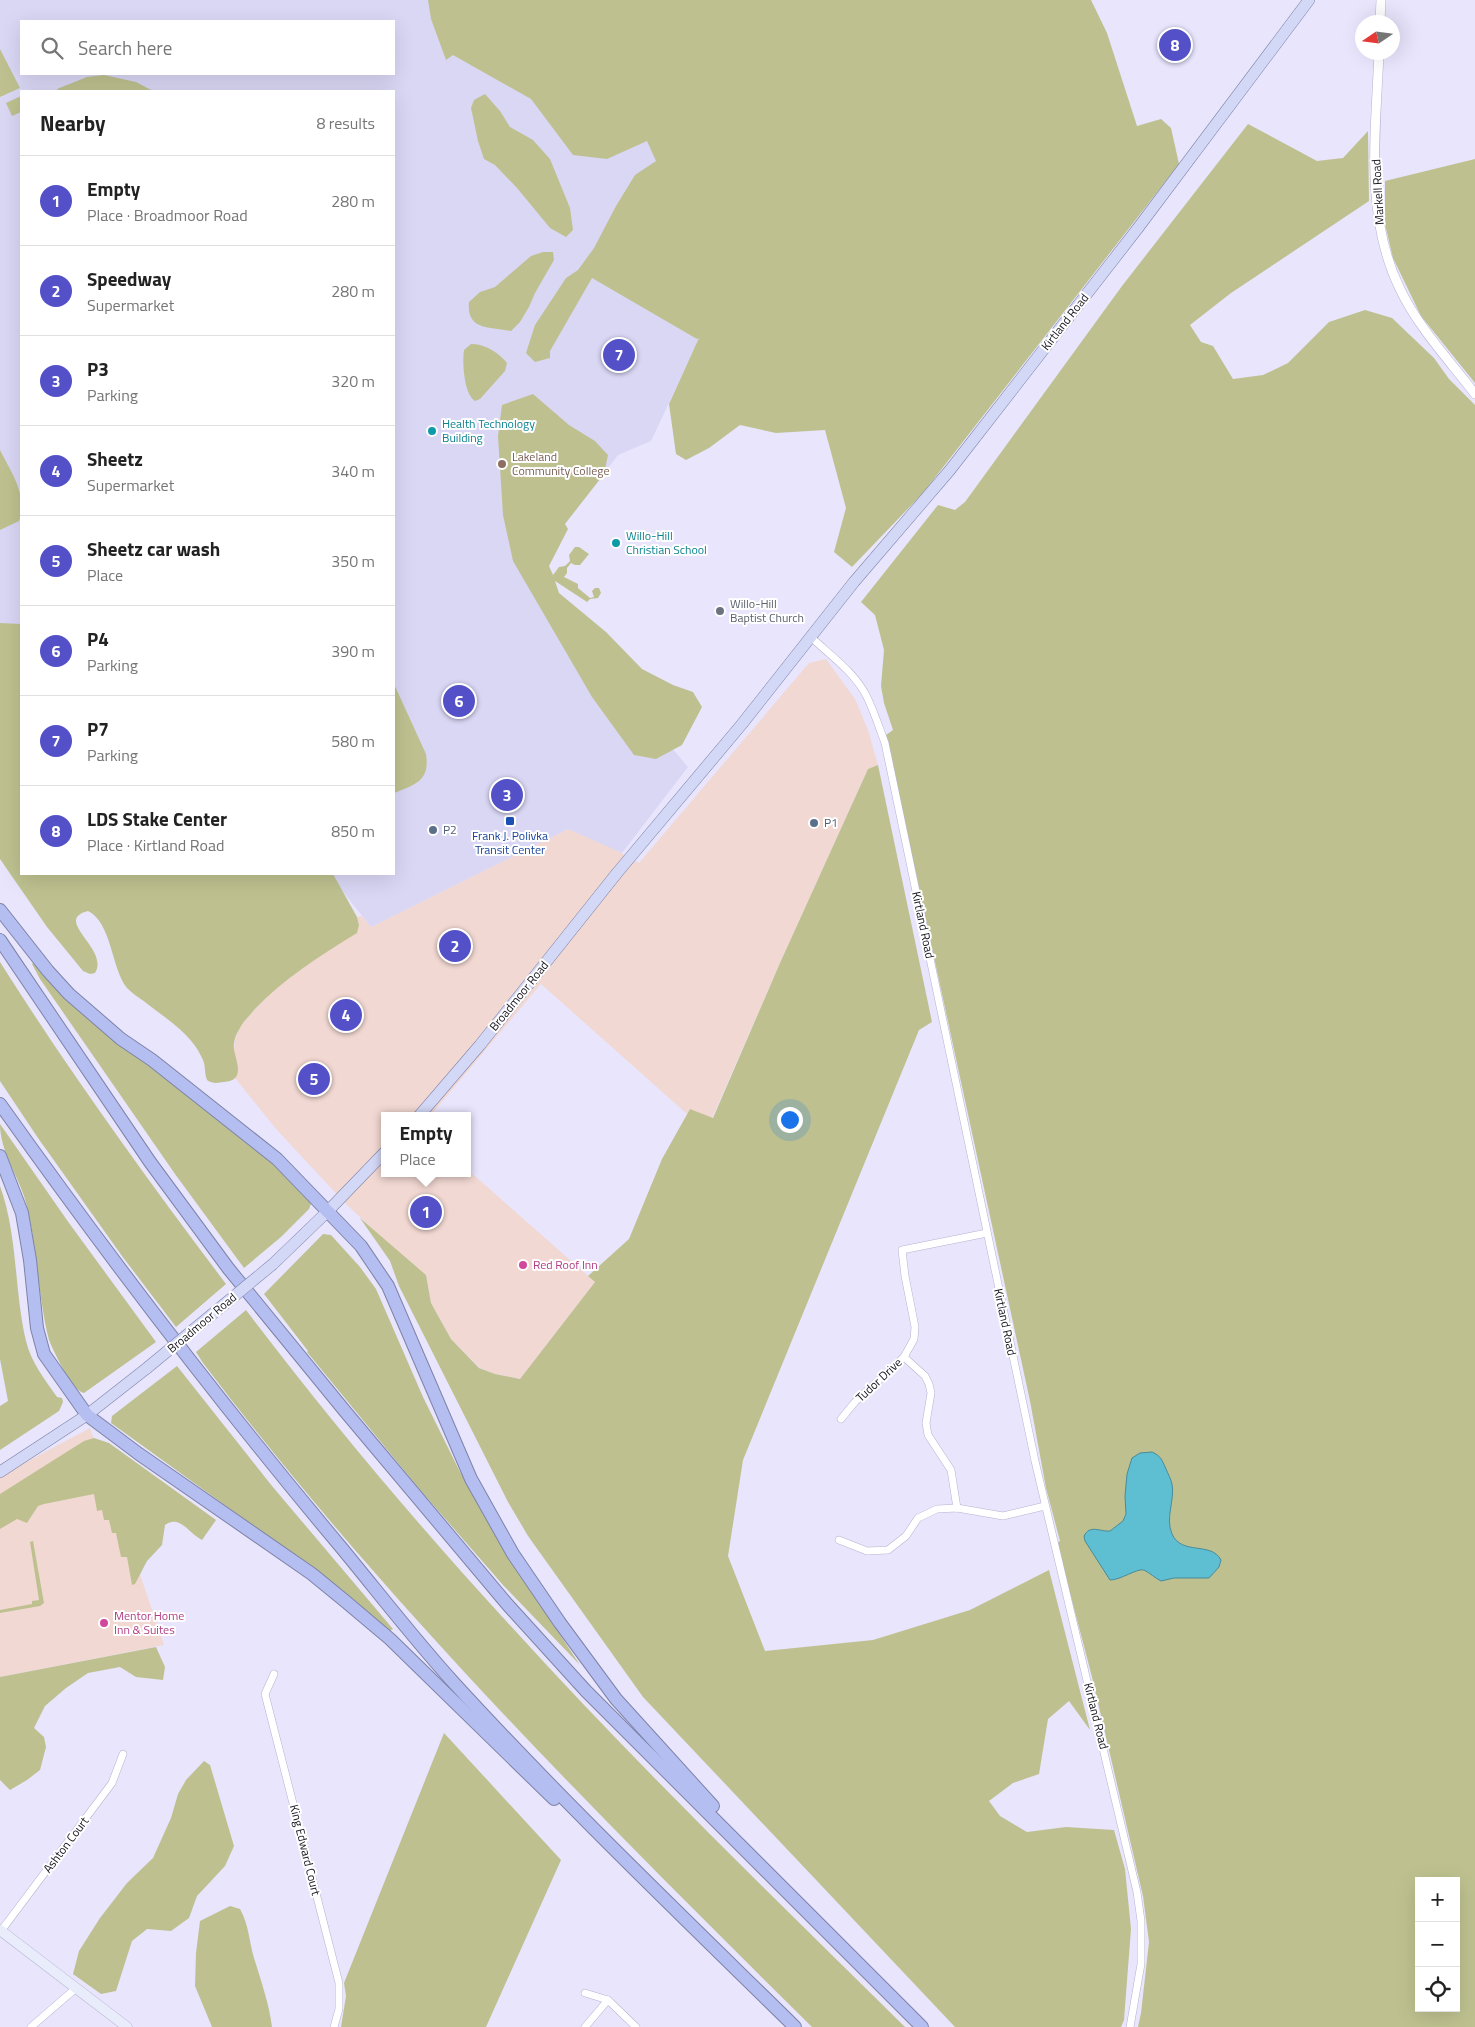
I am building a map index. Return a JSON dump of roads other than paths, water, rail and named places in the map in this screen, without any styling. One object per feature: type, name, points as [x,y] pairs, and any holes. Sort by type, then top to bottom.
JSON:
[{"type":"highway","points":[[0,910],[48,971],[70,994],[121,1039],[152,1060],[277,1159],[361,1246],[388,1286],[472,1479],[513,1554],[560,1623],[616,1699],[805,1909]]},
{"type":"highway","points":[[0,940],[150,1162],[228,1268],[507,1604],[586,1691],[922,2027]]},
{"type":"highway","points":[[0,1104],[77,1212],[167,1332],[265,1456],[453,1681],[586,1821],[795,2027]]},
{"type":"highway","points":[[0,1156],[22,1213],[30,1260],[37,1328],[44,1354],[87,1415],[139,1454],[312,1574],[359,1612],[390,1639],[538,1784],[674,1908]]},
{"type":"main road","name":"Kirtland Road","points":[[617,873],[742,724],[812,638],[854,582],[962,454],[1138,228],[1309,0]]},
{"type":"main road","name":"Broadmoor Road","points":[[421,1112],[480,1045],[617,873]]},
{"type":"main road","name":"Broadmoor Road","points":[[0,1472],[87,1415],[273,1264],[381,1156]]},
{"type":"main road","points":[[0,1931],[127,2027]]},
{"type":"street","points":[[1380,0],[1380,15]]},
{"type":"street","name":"Markell Road","points":[[1379,60],[1376,194],[1378,223],[1385,250],[1399,288],[1408,304],[1475,394]]},
{"type":"street","name":"Kirtland Road","points":[[812,638],[847,671],[865,694],[876,716],[885,743],[1045,1506],[1137,1892],[1141,1921],[1141,1964],[1130,2027]]},
{"type":"street","name":"Tudor Drive","points":[[840,1419],[854,1402],[904,1357],[911,1346],[915,1327],[902,1250],[987,1233]]},
{"type":"street","points":[[904,1357],[925,1376],[930,1384],[931,1393],[926,1423],[928,1435],[951,1470],[957,1508]]},
{"type":"street","points":[[839,1540],[867,1551],[888,1550],[906,1536],[918,1518],[937,1509],[957,1508],[1003,1516],[1045,1506]]},
{"type":"street","name":"King Edward Court","points":[[274,1674],[265,1694],[339,1983],[339,2009],[334,2027]]},
{"type":"street","name":"Ashton Court","points":[[0,1931],[112,1783],[123,1754]]},
{"type":"street","points":[[32,2027],[75,1989]]},
{"type":"street","points":[[585,1993],[608,2000],[636,2027]]},
{"type":"street","points":[[585,2027],[608,2000]]},
{"type":"water","points":[[1152,1452],[1162,1461],[1172,1484],[1169,1522],[1172,1534],[1182,1545],[1211,1551],[1221,1560],[1219,1567],[1209,1578],[1174,1578],[1161,1581],[1146,1571],[1141,1570],[1110,1580],[1085,1541],[1084,1536],[1089,1530],[1110,1531],[1123,1521],[1126,1514],[1127,1474],[1132,1458],[1140,1453]]},
{"type":"place","name":"LDS Stake Center","points":[[1175,45]]},
{"type":"place","name":"P7","points":[[619,355]]},
{"type":"place","name":"Health Technology Building","points":[[432,431]]},
{"type":"place","name":"Lakeland Community College","points":[[502,464]]},
{"type":"place","name":"Willo-Hill Christian School","points":[[616,543]]},
{"type":"place","name":"Willo-Hill Baptist Church","points":[[720,611]]},
{"type":"place","name":"P4","points":[[459,701]]},
{"type":"place","name":"P3","points":[[507,795]]},
{"type":"place","name":"Frank J. Polivka Transit Center","points":[[510,821]]},
{"type":"place","name":"P1","points":[[814,823]]},
{"type":"place","name":"P2","points":[[433,830]]},
{"type":"place","name":"Speedway","points":[[455,946]]},
{"type":"place","name":"Sheetz","points":[[346,1015]]},
{"type":"place","name":"Sheetz car wash","points":[[314,1079]]},
{"type":"place","name":"Empty","points":[[426,1212]]},
{"type":"place","name":"Red Roof Inn","points":[[523,1265]]},
{"type":"place","name":"Mentor Home Inn & Suites","points":[[104,1623]]}]
